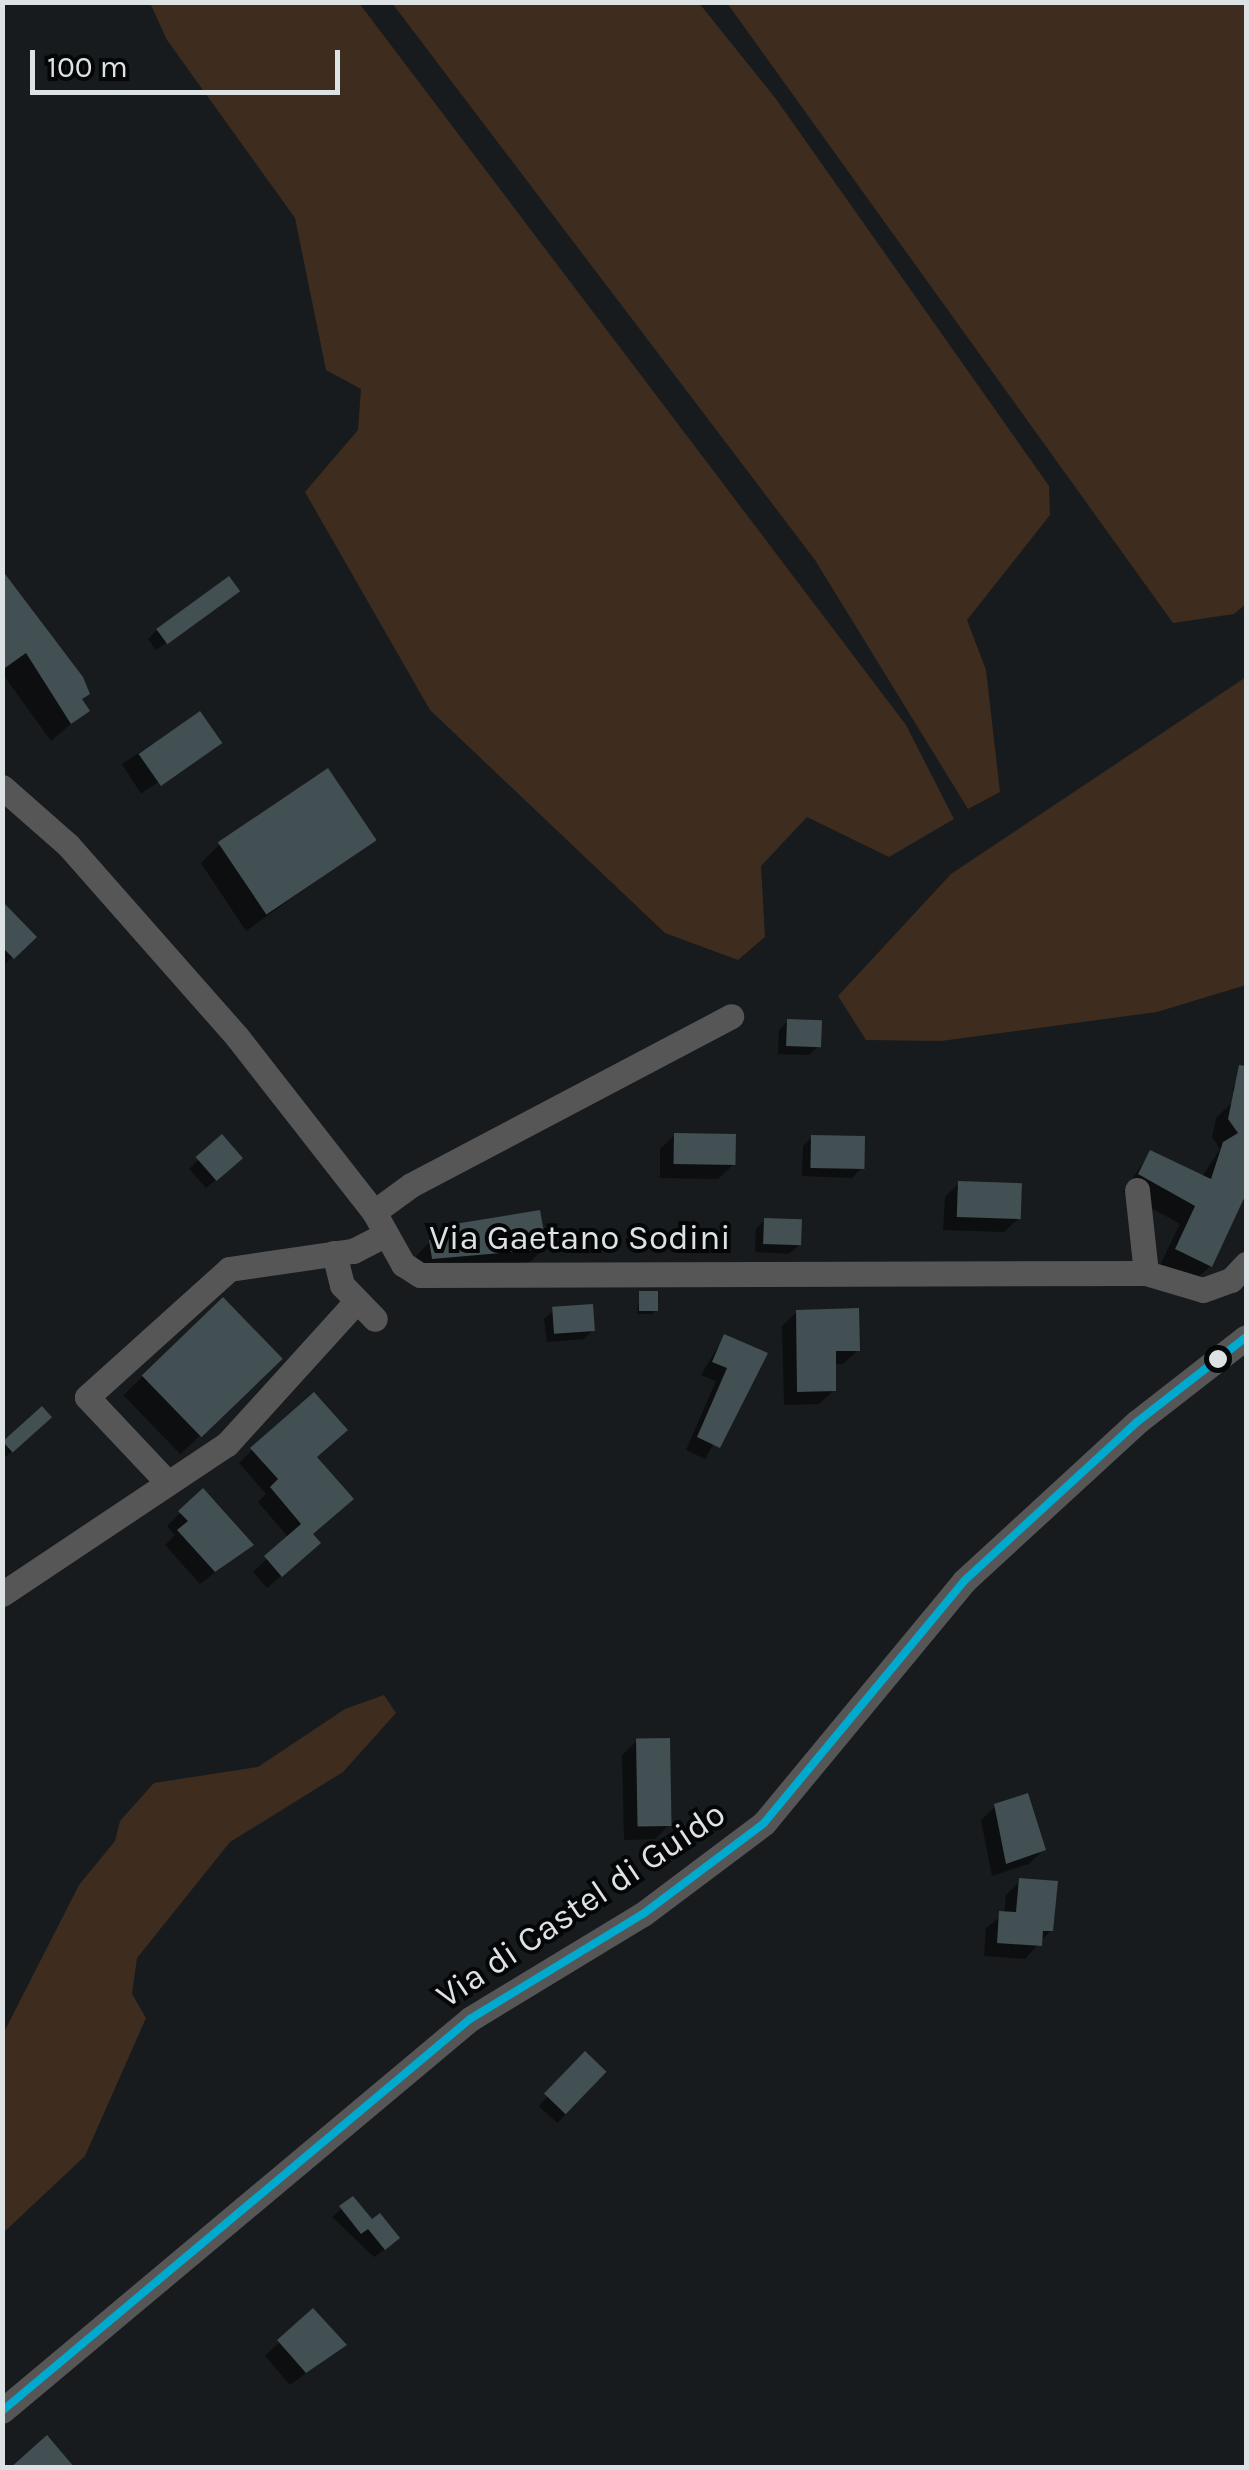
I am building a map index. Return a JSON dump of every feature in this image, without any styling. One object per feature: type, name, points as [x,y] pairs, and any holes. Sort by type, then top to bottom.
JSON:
[{"type":"street","name":"Via Gaetano Sodini","points":[[2,788],[68,845],[226,1024],[380,1223],[410,1270],[438,1279],[1146,1273],[1203,1290],[1232,1280],[1246,1264]]},
{"type":"street","points":[[168,1483],[87,1397],[229,1269],[334,1254],[380,1223],[412,1185],[731,1016]]},
{"type":"street","points":[[1136,1190],[1146,1273]]},
{"type":"street","points":[[2,1594],[228,1444],[365,1311],[342,1286],[334,1254]]},
{"type":"street","name":"Via di Castel di Guido","points":[[2,2411],[470,2019],[643,1914],[764,1823],[956,1589],[1137,1422],[1246,1337]]},
{"type":"shaded area","points":[[150,3],[359,3],[906,725],[954,819],[889,857],[807,817],[761,866],[765,937],[738,960],[665,933],[430,710],[305,492],[358,430],[361,389],[326,370],[295,218],[167,40]]},
{"type":"shaded area","points":[[392,3],[699,3],[776,99],[1049,486],[1050,515],[967,620],[986,670],[1000,792],[968,809],[815,560]]},
{"type":"shaded area","points":[[727,3],[1246,3],[1246,604],[1234,614],[1173,623]]},
{"type":"shaded area","points":[[1246,677],[1246,985],[1157,1012],[941,1041],[866,1040],[838,996],[951,874]]},
{"type":"shaded area","points":[[384,1695],[396,1713],[343,1772],[230,1842],[137,1958],[132,1994],[146,2018],[85,2156],[3,2233],[3,2034],[79,1885],[115,1841],[120,1821],[154,1783],[258,1767],[345,1709]]},
{"type":"building","points":[[2,570],[83,677],[90,694],[82,699],[90,711],[71,724],[26,653],[2,670]]},
{"type":"building","points":[[229,576],[240,591],[167,644],[156,629]]},
{"type":"building","points":[[200,711],[222,743],[161,786],[139,754]]},
{"type":"building","points":[[328,768],[377,840],[266,914],[218,842]]},
{"type":"building","points":[[2,901],[37,937],[14,959],[2,947]]},
{"type":"building","points":[[787,1019],[822,1020],[821,1047],[786,1046]]},
{"type":"building","points":[[1239,1065],[1246,1066],[1246,1194],[1212,1267],[1175,1249],[1195,1206],[1138,1174],[1150,1150],[1211,1179],[1223,1142],[1238,1133],[1228,1119]]},
{"type":"building","points":[[674,1133],[736,1134],[735,1165],[673,1164]]},
{"type":"building","points":[[222,1134],[243,1158],[217,1181],[196,1157]]},
{"type":"building","points":[[811,1135],[865,1136],[864,1169],[810,1168]]},
{"type":"building","points":[[958,1181],[1022,1183],[1021,1219],[957,1217]]},
{"type":"building","points":[[540,1210],[547,1249],[432,1259],[429,1240],[444,1237],[442,1226]]},
{"type":"building","points":[[764,1218],[802,1219],[801,1245],[763,1244]]},
{"type":"building","points":[[639,1291],[658,1291],[658,1311],[639,1311]]},
{"type":"building","points":[[223,1297],[283,1359],[201,1437],[142,1375]]},
{"type":"building","points":[[593,1304],[595,1331],[554,1334],[552,1307]]},
{"type":"building","points":[[859,1308],[860,1351],[836,1351],[836,1391],[797,1392],[796,1310]]},
{"type":"building","points":[[724,1334],[768,1353],[720,1448],[697,1437],[727,1368],[712,1362]]},
{"type":"building","points":[[314,1392],[348,1430],[317,1457],[354,1499],[313,1534],[321,1543],[282,1577],[264,1556],[301,1524],[270,1487],[278,1479],[250,1448]]},
{"type":"building","points":[[42,1406],[52,1417],[13,1453],[3,1441]]},
{"type":"building","points":[[203,1488],[254,1545],[215,1572],[177,1530],[188,1521],[178,1511]]},
{"type":"building","points":[[670,1738],[672,1826],[638,1827],[636,1739]]},
{"type":"building","points":[[1028,1793],[1046,1850],[1006,1864],[994,1804]]},
{"type":"building","points":[[1019,1878],[1058,1881],[1053,1931],[1043,1931],[1042,1946],[997,1943],[999,1911],[1016,1912]]},
{"type":"building","points":[[585,2051],[607,2072],[566,2114],[544,2093]]},
{"type":"building","points":[[353,2196],[372,2219],[380,2213],[400,2238],[385,2250],[368,2229],[361,2234],[339,2206]]},
{"type":"building","points":[[313,2308],[347,2345],[306,2373],[277,2340]]},
{"type":"building","points":[[47,2435],[75,2468],[10,2468]]},
{"type":"transit line","points":[[2,2411],[470,2019],[643,1914],[764,1823],[964,1581],[1137,1422],[1246,1337]]}]
